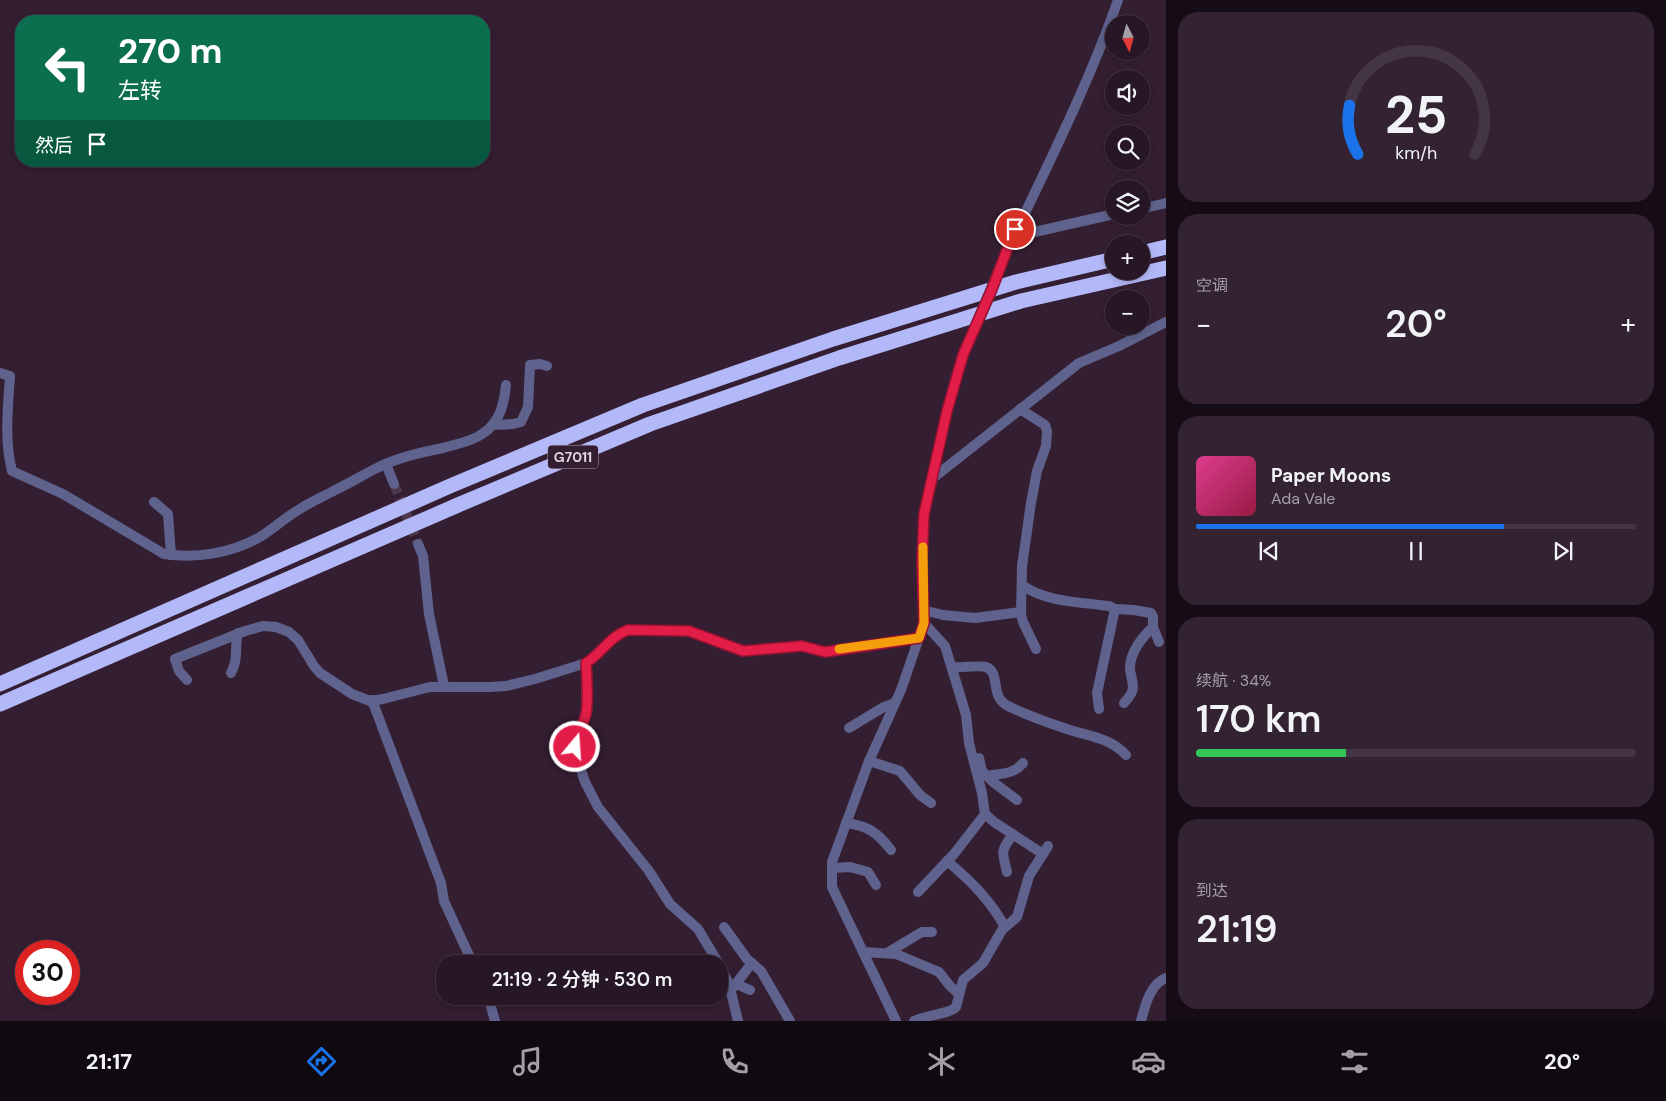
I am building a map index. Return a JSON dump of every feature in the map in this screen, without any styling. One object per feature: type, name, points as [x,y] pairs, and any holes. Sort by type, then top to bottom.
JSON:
[{"type":"highway","points":[[1150,251],[1166,247]]},
{"type":"highway","name":"G7011","points":[[0,684],[450,486],[642,405],[842,336],[1016,282],[1105,261]]},
{"type":"highway","name":"G7011","points":[[0,704],[458,505],[650,424],[839,358],[1021,301],[1166,268]]},
{"type":"street","points":[[896,1021],[832,887],[832,862],[869,761],[895,703],[924,623],[922,561],[924,514],[947,411],[963,355],[1012,238],[1054,152],[1107,31],[1118,0]]},
{"type":"street","points":[[1150,207],[1166,203]]},
{"type":"street","points":[[1012,238],[1105,216]]},
{"type":"street","points":[[933,478],[1079,364],[1166,322]]},
{"type":"street","points":[[492,425],[508,425],[521,422],[527,411],[529,400],[530,365],[540,364],[547,366]]},
{"type":"street","points":[[0,373],[10,376],[7,422],[8,456],[12,471],[63,494],[164,554],[172,555],[191,556],[237,547],[258,538],[301,508],[386,464],[415,454],[471,440],[483,434],[492,425],[503,407]]},
{"type":"street","points":[[506,385],[503,407],[508,425]]},
{"type":"street","points":[[1020,409],[1045,425],[1047,431],[1046,446],[1038,470],[1031,502],[1022,566],[1021,612],[1023,622],[1036,649]]},
{"type":"street","points":[[386,464],[394,484]]},
{"type":"street","points":[[154,502],[168,514],[172,555]]},
{"type":"street","points":[[418,544],[423,556],[429,614],[442,669],[444,686]]},
{"type":"street","points":[[1022,585],[1048,597],[1108,606],[1115,609],[1151,613],[1153,628],[1159,642]]},
{"type":"street","points":[[1099,710],[1097,693],[1115,609]]},
{"type":"street","points":[[923,610],[943,615],[975,618],[1021,612]]},
{"type":"street","points":[[914,1021],[925,1016],[953,1010],[958,1004],[958,993],[963,980],[983,963],[1006,927],[1017,917],[1026,882],[1046,850],[1013,834],[985,814],[982,793],[969,743],[966,719],[952,667],[945,646],[924,623]]},
{"type":"street","points":[[187,680],[179,671],[175,659],[238,633],[263,626],[285,630],[298,640],[320,673],[352,694],[372,700],[389,698],[430,687],[480,688],[506,686],[535,679],[586,663],[621,632],[628,630],[689,631],[743,651],[802,646],[825,652],[919,638]]},
{"type":"street","points":[[1124,703],[1131,696],[1134,686],[1130,669],[1132,658],[1138,645],[1153,628]]},
{"type":"street","points":[[231,673],[236,665],[238,633]]},
{"type":"street","points":[[586,663],[586,710],[574,742],[576,755],[585,782],[598,807],[649,871],[670,904],[698,929],[713,955]]},
{"type":"street","points":[[952,667],[984,666],[989,668],[993,674],[996,694],[1011,708],[1063,728],[1106,741],[1119,748],[1126,756]]},
{"type":"street","points":[[372,700],[441,883],[444,901],[469,955]]},
{"type":"street","points":[[849,728],[882,708],[895,703]]},
{"type":"street","points":[[966,719],[972,728],[982,771],[1017,800]]},
{"type":"street","points":[[869,761],[900,772],[920,795],[931,803]]},
{"type":"street","points":[[987,776],[1012,772],[1023,762]]},
{"type":"street","points":[[918,892],[947,861],[985,814]]},
{"type":"street","points":[[846,823],[871,829],[880,835],[891,850]]},
{"type":"street","points":[[1007,872],[1002,853],[1003,847],[1013,834]]},
{"type":"street","points":[[947,861],[989,900],[1006,927]]},
{"type":"street","points":[[832,868],[850,867],[868,872],[876,885]]},
{"type":"street","points":[[724,927],[763,974],[790,1021]]},
{"type":"street","points":[[887,953],[922,932],[932,932]]},
{"type":"street","points":[[863,952],[896,954],[939,972],[954,991],[958,993]]},
{"type":"street","points":[[734,987],[752,963]]},
{"type":"street","points":[[728,978],[734,987],[738,1021]]},
{"type":"street","points":[[1141,1021],[1152,992],[1160,980],[1166,978]]},
{"type":"street","points":[[734,987],[750,990]]},
{"type":"street","points":[[491,1005],[495,1021]]},
{"type":"tunnel","points":[[394,484],[418,544]]},
{"type":"slow traffic","points":[[839,649],[919,638],[924,623],[923,547]]},
{"type":"route","points":[[575,747],[574,742],[586,710],[586,663],[621,632],[646,629],[689,631],[743,651],[802,646],[825,652],[919,638],[924,623],[922,561],[924,514],[947,411],[963,355],[992,289],[1015,229]]}]
